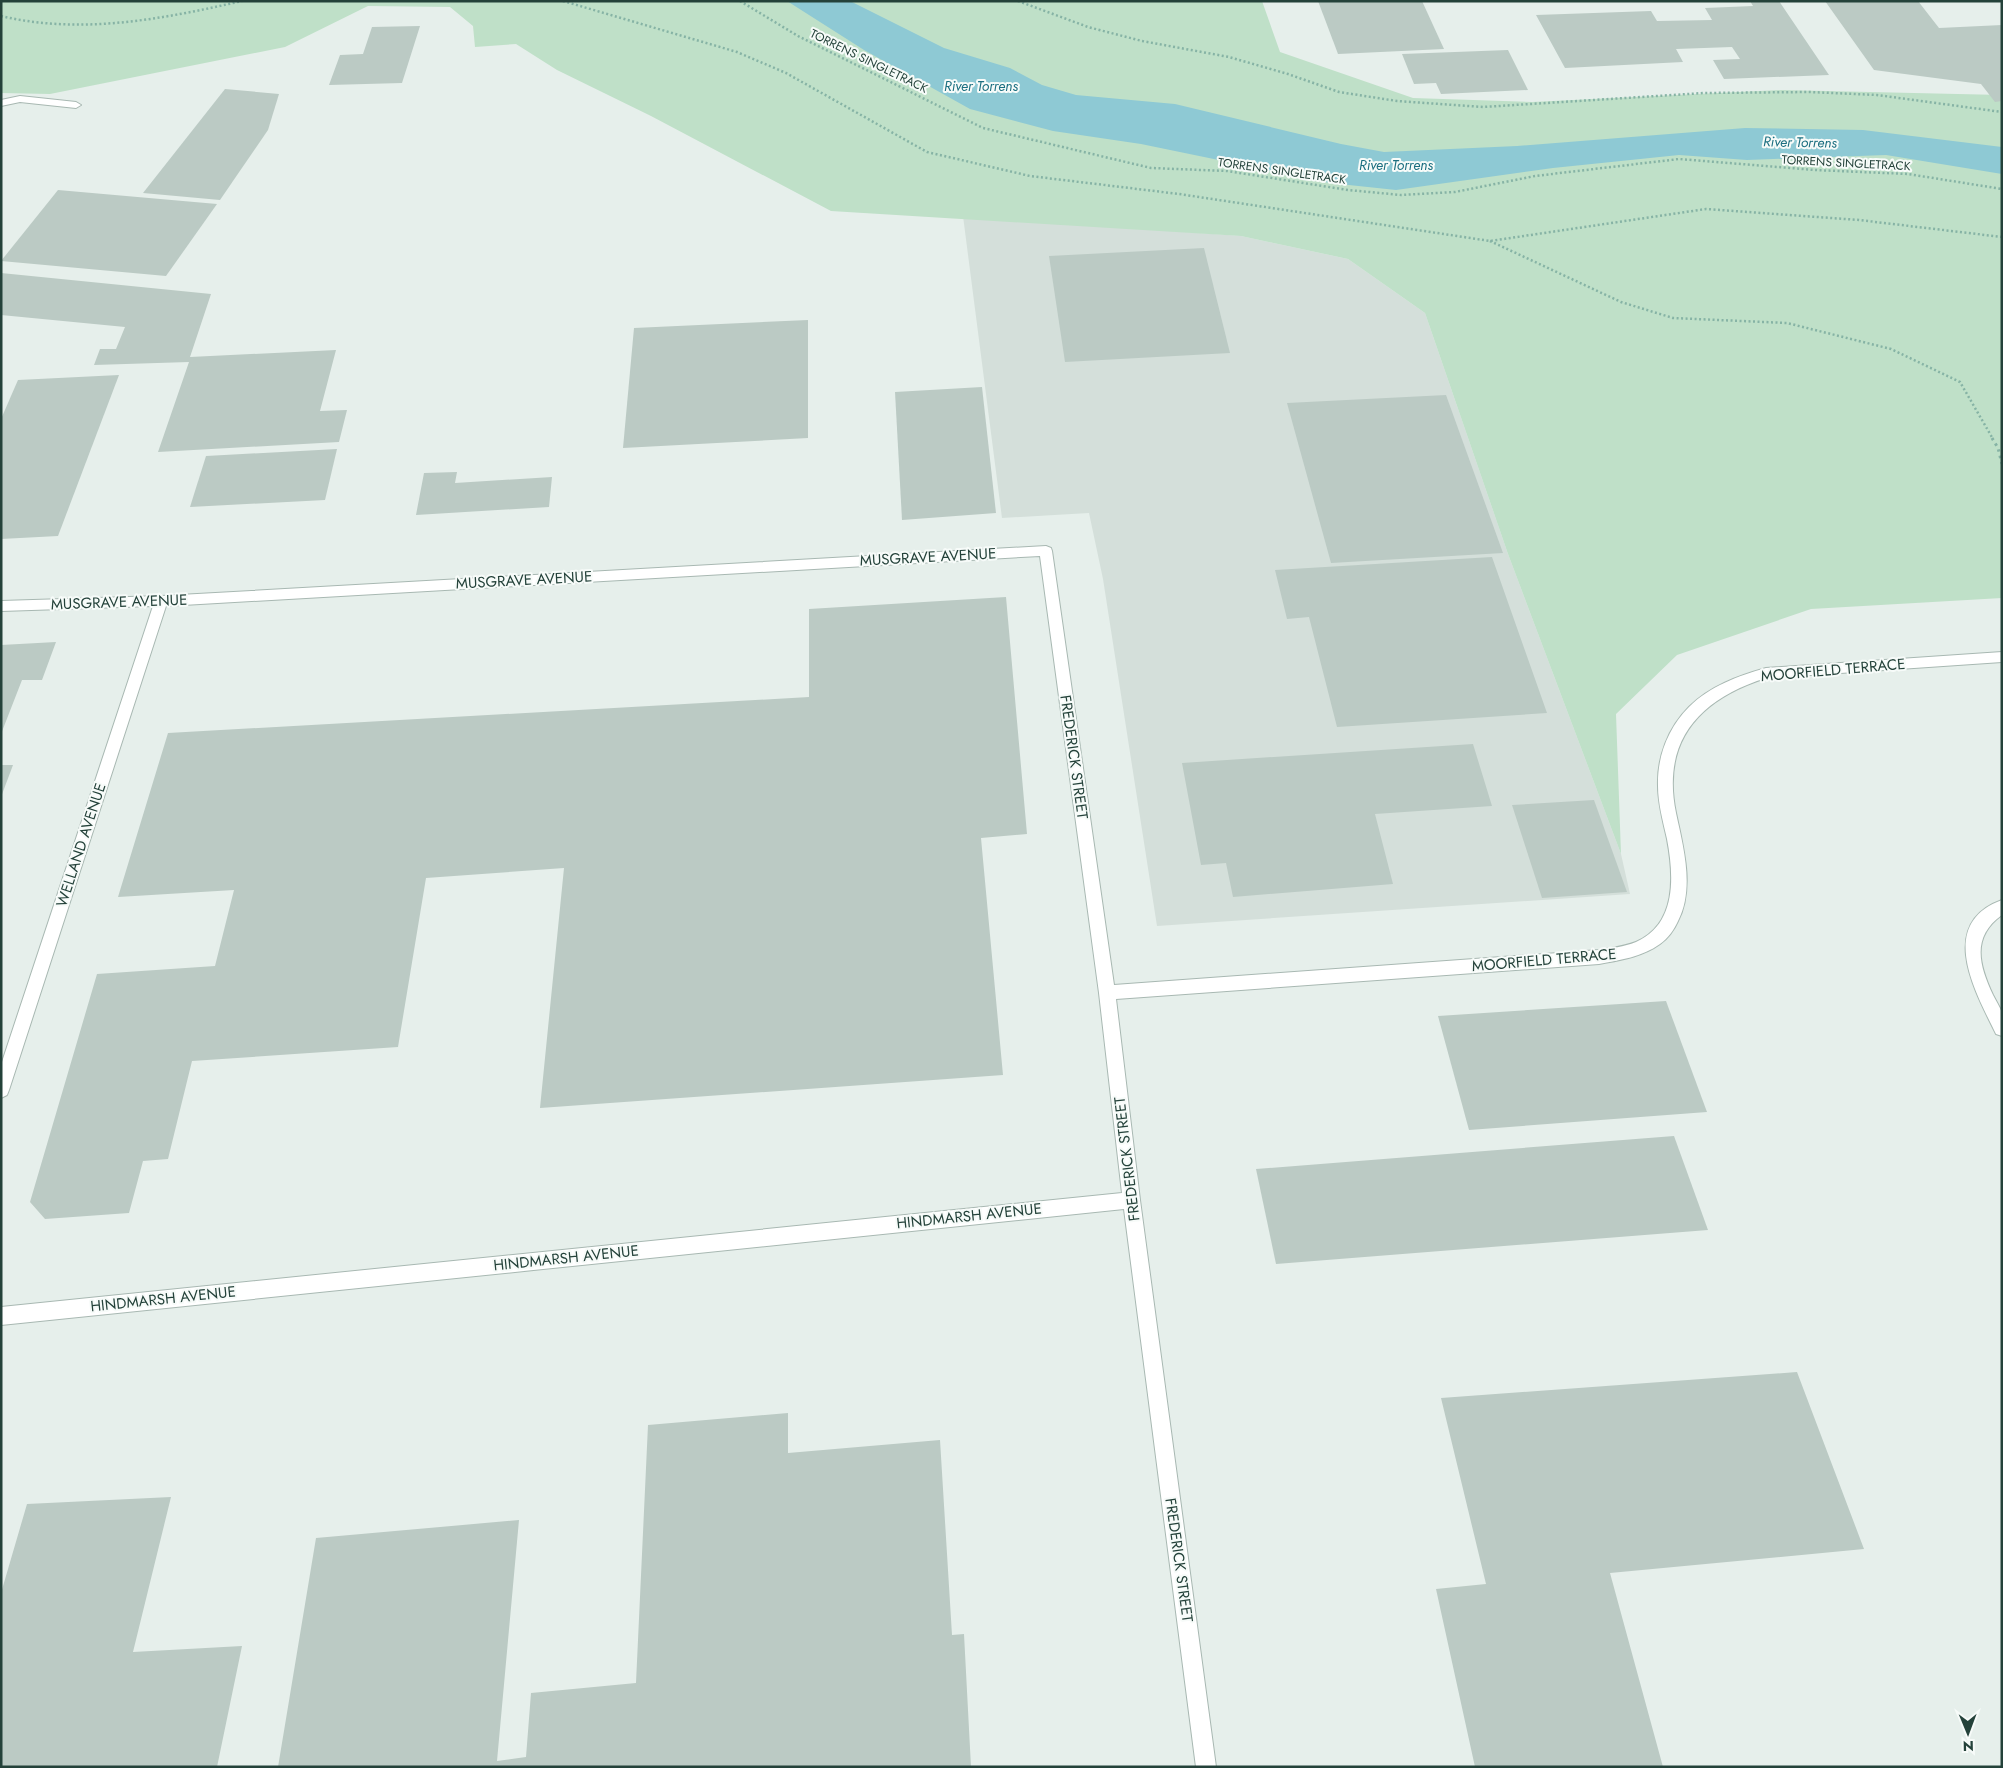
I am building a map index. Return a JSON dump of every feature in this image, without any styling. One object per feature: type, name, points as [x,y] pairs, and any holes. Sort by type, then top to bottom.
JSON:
[{"type":"street","points":[[1,103],[20,99],[76,105]]},
{"type":"street","name":"MUSGRAVE AVENUE","points":[[1,606],[161,601],[1046,551]]},
{"type":"street","name":"FREDERICK STREET","points":[[1046,551],[1107,993],[1131,1200],[1206,1767]]},
{"type":"street","name":"WELLAND AVENUE","points":[[1,1090],[161,601]]},
{"type":"street","name":"MOORFIELD TERRACE","points":[[1107,993],[1599,957],[1637,950],[1649,944],[1664,932],[1678,906],[1677,855],[1664,784],[1666,762],[1678,732],[1688,716],[1706,700],[1731,684],[1766,673],[2002,657]]},
{"type":"street","points":[[2002,907],[1986,918],[1977,929],[1973,941],[1972,957],[1973,968],[1978,981],[2002,1029]]},
{"type":"street","name":"HINDMARSH AVENUE","points":[[1,1316],[1131,1200]]},
{"type":"path","points":[[1,16],[51,25],[111,24],[170,16],[242,1]]},
{"type":"path","points":[[563,1],[737,52],[786,73],[927,152],[1030,176],[1179,194],[1490,241],[1621,302],[1673,318],[1787,323],[1891,349],[1960,382],[1998,448],[2002,464]]},
{"type":"path","name":"TORRENS SINGLETRACK","points":[[740,1],[798,36],[984,128],[1151,168],[1227,171],[1348,190],[1401,195],[1455,192],[1535,176],[1679,159],[1815,170],[1908,174],[2002,189]]},
{"type":"path","points":[[1018,1],[1097,30],[1229,58],[1288,74],[1340,92],[1397,101],[1483,107],[1704,93],[1810,92],[1877,95],[2002,112]]},
{"type":"path","points":[[1490,241],[1706,209],[1859,220],[2002,237]]},
{"type":"shaded area","points":[[963,216],[1241,236],[1348,259],[1425,313],[1508,554],[1621,854],[1630,894],[1157,926],[1103,579],[1089,513],[1002,518]]},
{"type":"green space","points":[[1,1],[1262,1],[1280,52],[1413,98],[1532,102],[1782,90],[2002,95],[2002,598],[1811,609],[1677,655],[1616,714],[1621,854],[1508,554],[1425,313],[1348,259],[1241,236],[831,211],[651,116],[557,70],[516,44],[475,47],[473,26],[450,7],[368,6],[285,47],[50,94],[1,93]]},
{"type":"water","name":"River Torrens","points":[[787,1],[850,1],[944,48],[1010,68],[1042,85],[1076,95],[1175,104],[1341,144],[1384,152],[1517,146],[1745,128],[1863,130],[2002,147],[2002,174],[1886,155],[1747,160],[1679,155],[1553,168],[1396,190],[1330,183],[1141,144],[1053,131],[970,109],[864,50]]},
{"type":"building","points":[[1318,1],[1422,1],[1444,49],[1338,54]]},
{"type":"building","points":[[1750,1],[1779,1],[1829,75],[1724,79],[1713,60],[1740,59],[1732,47],[1676,49],[1683,62],[1565,68],[1536,15],[1651,11],[1657,21],[1712,20],[1705,8],[1753,6]]},
{"type":"building","points":[[1825,1],[1918,1],[1939,28],[2002,25],[2002,101],[1995,102],[1981,84],[1874,70]]},
{"type":"building","points":[[420,26],[402,83],[329,85],[340,55],[363,54],[372,27]]},
{"type":"building","points":[[1508,50],[1528,90],[1441,94],[1436,83],[1414,84],[1402,54]]},
{"type":"building","points":[[225,89],[279,94],[268,130],[220,200],[143,193]]},
{"type":"building","points":[[58,190],[217,204],[166,276],[1,261]]},
{"type":"building","points":[[1204,248],[1230,353],[1065,362],[1049,256]]},
{"type":"building","points":[[1,273],[211,294],[190,357],[336,350],[320,411],[347,410],[339,442],[158,452],[189,362],[94,365],[100,349],[116,349],[125,327],[1,315]]},
{"type":"building","points":[[808,320],[808,438],[623,448],[634,328]]},
{"type":"building","points":[[119,375],[58,536],[1,539],[1,419],[18,380]]},
{"type":"building","points":[[982,387],[996,513],[902,520],[895,392]]},
{"type":"building","points":[[1446,395],[1503,553],[1331,563],[1287,403]]},
{"type":"building","points":[[337,449],[325,500],[190,507],[206,456]]},
{"type":"building","points":[[457,472],[455,483],[552,477],[549,507],[416,515],[424,473]]},
{"type":"building","points":[[1492,557],[1547,713],[1337,727],[1309,617],[1287,619],[1275,570]]},
{"type":"building","points":[[1006,597],[1027,834],[981,838],[1003,1075],[540,1108],[564,868],[426,878],[398,1047],[192,1061],[168,1159],[143,1161],[129,1213],[45,1219],[30,1202],[97,974],[215,966],[234,890],[118,897],[168,733],[809,697],[809,609]]},
{"type":"building","points":[[56,642],[42,680],[22,680],[1,734],[1,645]]},
{"type":"building","points":[[1473,744],[1492,806],[1375,814],[1393,884],[1233,897],[1226,863],[1201,865],[1182,763]]},
{"type":"building","points":[[1,765],[13,765],[1,797]]},
{"type":"building","points":[[1594,800],[1627,892],[1542,898],[1512,805]]},
{"type":"building","points":[[1666,1001],[1707,1112],[1469,1130],[1438,1016]]},
{"type":"building","points":[[1674,1136],[1708,1230],[1276,1264],[1256,1169]]},
{"type":"building","points":[[1797,1372],[1864,1549],[1610,1573],[1663,1767],[1475,1767],[1436,1589],[1486,1584],[1441,1398]]},
{"type":"building","points":[[788,1413],[788,1453],[940,1440],[952,1635],[964,1634],[971,1767],[278,1767],[316,1538],[519,1520],[497,1761],[526,1757],[531,1693],[636,1683],[648,1425]]},
{"type":"building","points":[[171,1497],[133,1652],[242,1646],[217,1767],[1,1767],[1,1593],[27,1504]]}]
